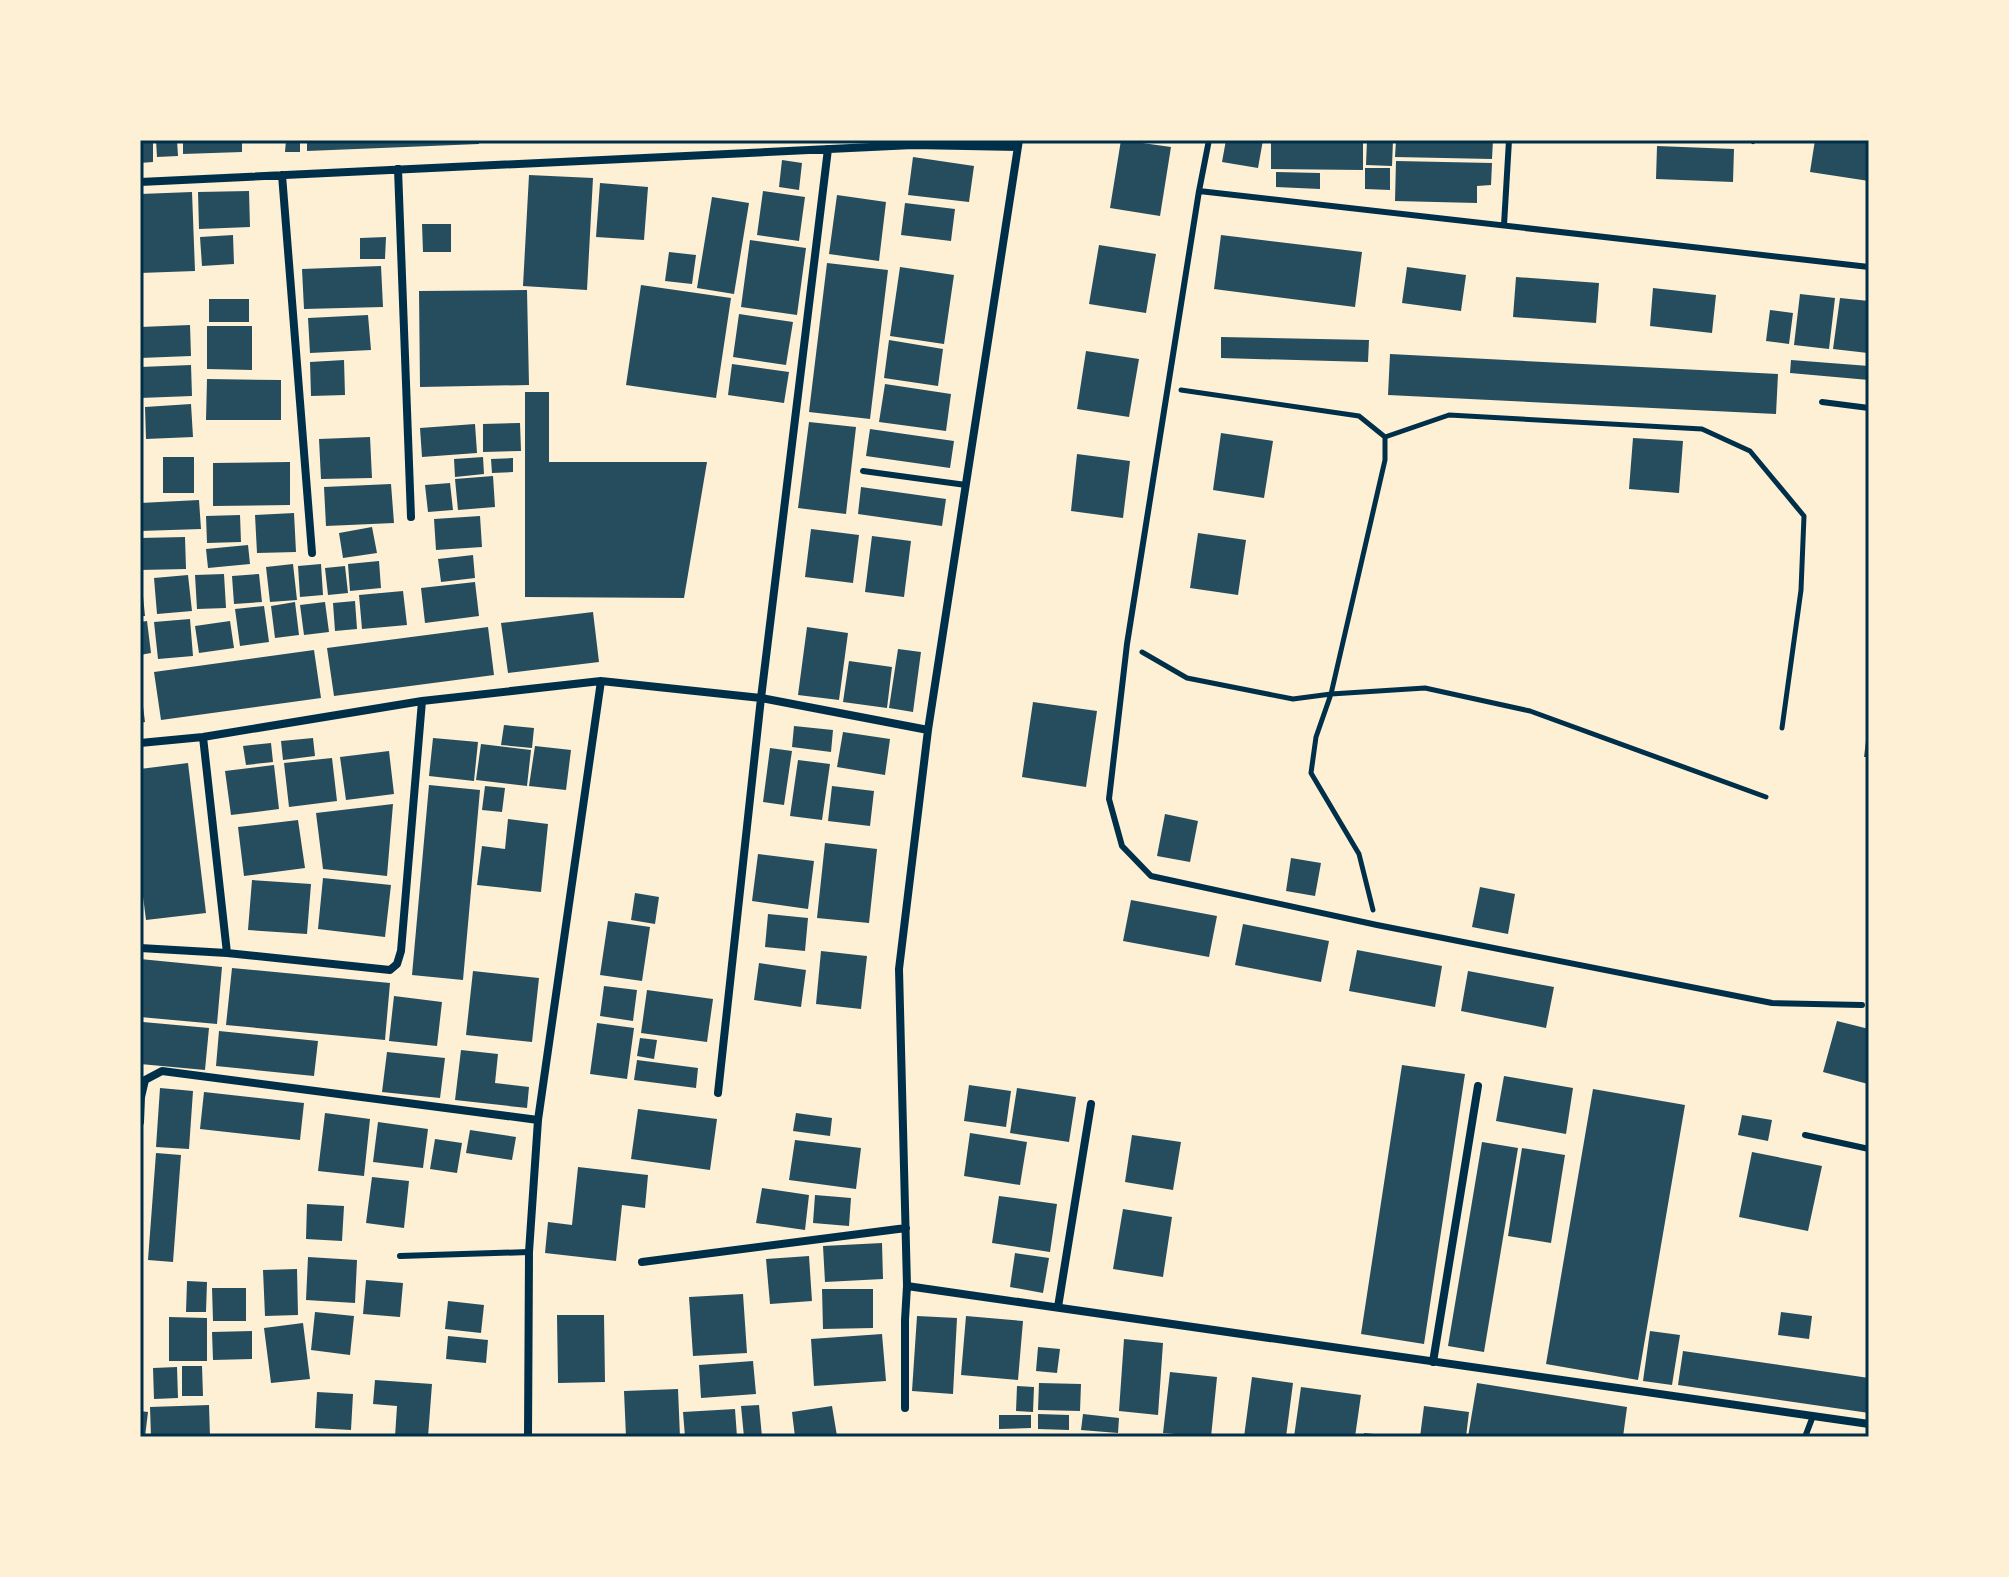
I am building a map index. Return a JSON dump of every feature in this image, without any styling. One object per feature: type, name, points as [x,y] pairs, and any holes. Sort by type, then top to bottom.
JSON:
[{"type":"street","points":[[140,182],[913,145],[1019,144],[928,730],[899,969],[907,1286],[905,1408]]},
{"type":"street","points":[[718,1093],[761,698],[828,149]]},
{"type":"street","points":[[398,169],[411,517]]},
{"type":"street","points":[[282,175],[312,553]]},
{"type":"street","points":[[140,743],[203,737],[422,701],[601,681],[761,698],[928,730]]},
{"type":"street","points":[[528,1437],[529,1252],[538,1120],[601,681]]},
{"type":"street","points":[[140,948],[227,953],[390,970],[397,964],[401,951],[422,701]]},
{"type":"street","points":[[203,737],[227,953]]},
{"type":"street","points":[[140,1122],[145,1080],[162,1071],[538,1120]]},
{"type":"street","points":[[1433,1362],[1478,1086]]},
{"type":"street","points":[[1058,1307],[1091,1104]]},
{"type":"street","points":[[642,1262],[906,1228]]},
{"type":"street","points":[[907,1286],[1869,1424]]},
{"type":"lane","points":[[1209,140],[1127,644],[1109,799],[1122,846],[1151,876],[1377,925],[1772,1003],[1862,1005]]},
{"type":"lane","points":[[1504,225],[1509,140]]},
{"type":"lane","points":[[1199,191],[1869,267]]},
{"type":"lane","points":[[1822,402],[1869,408]]},
{"type":"lane","points":[[863,471],[966,485]]},
{"type":"lane","points":[[1805,1135],[1869,1149]]},
{"type":"lane","points":[[400,1256],[529,1252]]},
{"type":"lane","points":[[1805,1437],[1813,1416]]},
{"type":"path","points":[[1168,388],[1359,416],[1385,437]]},
{"type":"path","points":[[1385,437],[1449,415],[1702,429],[1750,451],[1804,516],[1801,590],[1782,728]]},
{"type":"path","points":[[1377,925],[1359,854],[1311,773],[1316,737],[1331,694],[1385,460],[1385,437]]},
{"type":"path","points":[[1127,644],[1187,678],[1293,699],[1425,688],[1530,711],[1766,797]]},
{"type":"building","points":[[140,140],[153,140],[153,162],[140,163]]},
{"type":"building","points":[[156,140],[177,140],[178,156],[157,157]]},
{"type":"building","points":[[183,140],[242,140],[242,152],[183,154]]},
{"type":"building","points":[[286,140],[300,140],[300,152],[285,152]]},
{"type":"building","points":[[307,140],[479,140],[479,144],[307,151]]},
{"type":"building","points":[[1121,140],[1171,147],[1160,216],[1110,208]]},
{"type":"building","points":[[1226,140],[1263,140],[1258,168],[1222,162]]},
{"type":"building","points":[[1271,140],[1363,140],[1363,170],[1271,169]]},
{"type":"building","points":[[1367,140],[1393,140],[1392,166],[1366,165]]},
{"type":"building","points":[[1396,140],[1493,140],[1492,159],[1395,157]]},
{"type":"building","points":[[1815,140],[1869,140],[1869,181],[1810,172]]},
{"type":"building","points":[[1657,146],[1734,149],[1733,182],[1656,179]]},
{"type":"building","points":[[913,157],[974,166],[969,202],[908,195]]},
{"type":"building","points":[[782,160],[802,163],[799,190],[779,187]]},
{"type":"building","points":[[1396,161],[1492,163],[1491,185],[1477,186],[1477,203],[1395,201]]},
{"type":"building","points":[[1365,168],[1390,168],[1390,190],[1365,189]]},
{"type":"building","points":[[1276,172],[1320,173],[1320,189],[1276,187]]},
{"type":"building","points":[[529,175],[593,178],[587,290],[523,286]]},
{"type":"building","points":[[600,183],[648,187],[644,240],[596,237]]},
{"type":"building","points":[[249,191],[250,227],[199,229],[198,192]]},
{"type":"building","points":[[763,191],[805,197],[799,241],[757,235]]},
{"type":"building","points":[[192,192],[195,271],[140,273],[140,194]]},
{"type":"building","points":[[837,195],[886,202],[879,261],[829,254]]},
{"type":"building","points":[[712,197],[749,203],[734,294],[697,288]]},
{"type":"building","points":[[905,203],[955,209],[951,241],[901,235]]},
{"type":"building","points":[[422,224],[451,224],[451,252],[423,252]]},
{"type":"building","points":[[233,235],[234,264],[202,266],[200,237]]},
{"type":"building","points":[[1221,235],[1362,252],[1355,307],[1214,289]]},
{"type":"building","points":[[386,237],[385,259],[360,259],[360,238]]},
{"type":"building","points":[[750,240],[806,248],[797,315],[741,307]]},
{"type":"building","points":[[1099,245],[1156,254],[1146,313],[1089,304]]},
{"type":"building","points":[[669,252],[696,255],[692,284],[665,281]]},
{"type":"building","points":[[827,263],[888,270],[870,419],[809,412]]},
{"type":"building","points":[[381,266],[383,307],[304,309],[302,269]]},
{"type":"building","points":[[900,267],[954,275],[944,344],[890,336]]},
{"type":"building","points":[[1407,267],[1466,275],[1461,311],[1402,303]]},
{"type":"building","points":[[1516,277],[1599,283],[1596,323],[1513,317]]},
{"type":"building","points":[[641,285],[731,298],[716,398],[626,385]]},
{"type":"building","points":[[1653,288],[1716,295],[1712,333],[1650,326]]},
{"type":"building","points":[[527,290],[529,385],[420,387],[419,291]]},
{"type":"building","points":[[1800,294],[1835,298],[1829,349],[1794,345]]},
{"type":"building","points":[[1840,298],[1869,301],[1868,353],[1833,349]]},
{"type":"building","points":[[209,299],[249,299],[249,322],[209,322]]},
{"type":"building","points":[[1770,310],[1793,313],[1789,344],[1766,341]]},
{"type":"building","points":[[739,314],[793,322],[786,365],[733,357]]},
{"type":"building","points":[[368,315],[371,350],[310,353],[308,318]]},
{"type":"building","points":[[190,325],[191,356],[140,358],[140,327]]},
{"type":"building","points":[[207,326],[252,326],[252,370],[207,369]]},
{"type":"building","points":[[1221,337],[1369,340],[1368,362],[1221,358]]},
{"type":"building","points":[[889,340],[943,349],[938,386],[884,378]]},
{"type":"building","points":[[1086,351],[1139,359],[1129,417],[1077,409]]},
{"type":"building","points":[[1390,354],[1778,374],[1776,414],[1388,395]]},
{"type":"building","points":[[344,360],[345,395],[311,396],[310,362]]},
{"type":"building","points":[[1791,360],[1869,366],[1869,380],[1790,373]]},
{"type":"building","points":[[732,364],[789,372],[784,403],[728,395]]},
{"type":"building","points":[[191,365],[192,396],[140,398],[140,367]]},
{"type":"building","points":[[207,379],[281,380],[281,420],[206,420]]},
{"type":"building","points":[[885,384],[951,394],[946,431],[879,422]]},
{"type":"building","points":[[525,392],[549,392],[549,462],[707,462],[684,598],[525,597]]},
{"type":"building","points":[[191,404],[193,437],[146,439],[145,407]]},
{"type":"building","points":[[809,422],[856,427],[846,514],[798,508]]},
{"type":"building","points":[[520,423],[521,451],[483,452],[483,424]]},
{"type":"building","points":[[475,424],[477,453],[422,457],[420,428]]},
{"type":"building","points":[[870,429],[954,441],[950,468],[866,456]]},
{"type":"building","points":[[1221,433],[1273,441],[1264,498],[1213,490]]},
{"type":"building","points":[[370,437],[372,478],[321,479],[319,439]]},
{"type":"building","points":[[1633,438],[1683,441],[1679,493],[1629,489]]},
{"type":"building","points":[[1077,454],[1130,461],[1123,518],[1071,511]]},
{"type":"building","points":[[163,457],[194,457],[194,493],[163,493]]},
{"type":"building","points":[[483,457],[484,474],[455,477],[454,459]]},
{"type":"building","points":[[513,458],[513,472],[492,473],[491,459]]},
{"type":"building","points":[[290,462],[290,505],[213,506],[213,463]]},
{"type":"building","points":[[493,476],[495,507],[458,510],[455,479]]},
{"type":"building","points":[[450,483],[453,510],[428,512],[425,485]]},
{"type":"building","points":[[391,484],[394,523],[326,526],[324,487]]},
{"type":"building","points":[[861,487],[946,499],[942,526],[858,514]]},
{"type":"building","points":[[199,500],[201,529],[140,531],[140,503]]},
{"type":"building","points":[[294,513],[296,552],[257,553],[255,515]]},
{"type":"building","points":[[240,515],[241,542],[207,543],[206,516]]},
{"type":"building","points":[[480,516],[482,547],[436,550],[434,519]]},
{"type":"building","points":[[372,527],[377,553],[343,558],[339,533]]},
{"type":"building","points":[[811,529],[859,535],[853,583],[805,577]]},
{"type":"building","points":[[1198,533],[1246,540],[1238,595],[1190,588]]},
{"type":"building","points":[[872,536],[911,541],[904,597],[865,592]]},
{"type":"building","points":[[185,537],[186,569],[140,570],[140,538]]},
{"type":"building","points":[[248,545],[250,564],[208,568],[206,549]]},
{"type":"building","points":[[473,555],[475,578],[441,582],[438,559]]},
{"type":"building","points":[[379,561],[381,588],[350,591],[348,564]]},
{"type":"building","points":[[293,564],[297,600],[270,602],[266,567]]},
{"type":"building","points":[[321,564],[323,595],[300,597],[298,566]]},
{"type":"building","points":[[345,566],[348,593],[328,595],[325,568]]},
{"type":"building","points":[[224,574],[226,608],[197,609],[195,575]]},
{"type":"building","points":[[259,574],[262,602],[234,604],[232,576]]},
{"type":"building","points":[[188,575],[192,611],[157,614],[154,578]]},
{"type":"building","points":[[475,582],[479,616],[425,623],[421,588]]},
{"type":"building","points":[[142,586],[145,616],[140,616]]},
{"type":"building","points":[[403,591],[407,625],[362,629],[359,595]]},
{"type":"building","points":[[355,601],[357,629],[335,631],[333,603]]},
{"type":"building","points":[[295,602],[299,635],[275,638],[271,606]]},
{"type":"building","points":[[325,602],[329,632],[304,635],[300,605]]},
{"type":"building","points":[[264,606],[269,642],[240,646],[235,609]]},
{"type":"building","points":[[593,612],[599,662],[508,673],[501,623]]},
{"type":"building","points":[[190,619],[193,656],[158,659],[154,622]]},
{"type":"building","points":[[147,621],[151,653],[140,655],[140,622]]},
{"type":"building","points":[[230,621],[234,648],[199,653],[195,626]]},
{"type":"building","points":[[488,627],[494,675],[334,696],[327,648]]},
{"type":"building","points":[[807,627],[848,633],[839,700],[798,695]]},
{"type":"building","points":[[898,649],[921,652],[913,712],[889,708]]},
{"type":"building","points":[[314,650],[321,698],[161,720],[154,672]]},
{"type":"building","points":[[849,661],[892,667],[887,708],[843,702]]},
{"type":"building","points":[[140,698],[145,722],[140,723]]},
{"type":"building","points":[[1033,702],[1097,711],[1086,787],[1022,777]]},
{"type":"building","points":[[504,725],[534,728],[532,748],[501,745]]},
{"type":"building","points":[[794,726],[833,730],[831,752],[792,747]]},
{"type":"building","points":[[843,732],[890,739],[885,775],[837,767]]},
{"type":"building","points":[[1867,733],[1869,757],[1864,757]]},
{"type":"building","points":[[313,738],[315,756],[283,760],[281,741]]},
{"type":"building","points":[[433,738],[478,742],[474,781],[429,776]]},
{"type":"building","points":[[271,743],[273,762],[246,765],[243,746]]},
{"type":"building","points":[[481,744],[531,750],[527,786],[476,780]]},
{"type":"building","points":[[535,746],[571,750],[566,790],[529,786]]},
{"type":"building","points":[[770,748],[792,751],[784,805],[763,802]]},
{"type":"building","points":[[389,751],[394,794],[346,800],[340,757]]},
{"type":"building","points":[[332,758],[337,801],[289,807],[284,763]]},
{"type":"building","points":[[798,760],[830,764],[822,820],[790,816]]},
{"type":"building","points":[[188,763],[206,913],[146,920],[140,873],[140,769]]},
{"type":"building","points":[[274,765],[279,809],[231,815],[225,771]]},
{"type":"building","points":[[429,785],[480,790],[463,980],[412,975]]},
{"type":"building","points":[[485,786],[505,788],[502,812],[482,810]]},
{"type":"building","points":[[832,786],[874,791],[870,826],[828,821]]},
{"type":"building","points":[[393,804],[387,876],[323,869],[316,813]]},
{"type":"building","points":[[1165,814],[1198,821],[1190,862],[1157,856]]},
{"type":"building","points":[[508,819],[548,824],[541,892],[477,885],[482,846],[505,849]]},
{"type":"building","points":[[298,820],[305,868],[244,876],[238,827]]},
{"type":"building","points":[[825,843],[877,849],[869,923],[817,918]]},
{"type":"building","points":[[758,854],[814,861],[808,909],[752,901]]},
{"type":"building","points":[[1291,858],[1321,863],[1315,896],[1286,891]]},
{"type":"building","points":[[323,878],[391,885],[385,937],[318,929]]},
{"type":"building","points":[[252,880],[311,884],[307,934],[248,930]]},
{"type":"building","points":[[1480,887],[1515,894],[1508,934],[1472,927]]},
{"type":"building","points":[[635,893],[659,897],[655,924],[631,920]]},
{"type":"building","points":[[1131,900],[1217,916],[1209,957],[1123,941]]},
{"type":"building","points":[[768,914],[808,918],[805,951],[765,947]]},
{"type":"building","points":[[608,921],[650,927],[642,981],[600,975]]},
{"type":"building","points":[[1243,924],[1329,941],[1321,982],[1235,965]]},
{"type":"building","points":[[1357,950],[1442,966],[1435,1007],[1349,991]]},
{"type":"building","points":[[821,951],[867,956],[861,1009],[816,1004]]},
{"type":"building","points":[[140,959],[222,967],[217,1024],[140,1017]]},
{"type":"building","points":[[759,963],[806,970],[801,1007],[754,1000]]},
{"type":"building","points":[[232,968],[390,983],[385,1040],[226,1025]]},
{"type":"building","points":[[473,971],[539,978],[532,1042],[466,1035]]},
{"type":"building","points":[[1468,971],[1554,987],[1546,1028],[1461,1011]]},
{"type":"building","points":[[604,986],[637,990],[633,1021],[600,1016]]},
{"type":"building","points":[[647,990],[713,999],[707,1042],[641,1033]]},
{"type":"building","points":[[394,996],[442,1002],[437,1046],[389,1041]]},
{"type":"building","points":[[1837,1021],[1869,1029],[1868,1084],[1823,1072]]},
{"type":"building","points":[[143,1022],[209,1028],[205,1070],[140,1064]]},
{"type":"building","points":[[597,1023],[634,1028],[627,1079],[590,1074]]},
{"type":"building","points":[[219,1031],[318,1041],[314,1076],[216,1066]]},
{"type":"building","points":[[640,1038],[657,1040],[654,1059],[637,1056]]},
{"type":"building","points":[[461,1050],[498,1054],[495,1083],[529,1087],[527,1108],[455,1100]]},
{"type":"building","points":[[387,1052],[445,1058],[440,1098],[382,1092]]},
{"type":"building","points":[[637,1060],[698,1068],[696,1088],[634,1080]]},
{"type":"building","points":[[1402,1065],[1465,1074],[1424,1344],[1361,1334]]},
{"type":"building","points":[[1504,1076],[1573,1088],[1566,1134],[1496,1121]]},
{"type":"building","points":[[969,1085],[1011,1091],[1006,1127],[964,1121]]},
{"type":"building","points":[[160,1088],[193,1091],[189,1149],[156,1147]]},
{"type":"building","points":[[1017,1088],[1076,1097],[1069,1142],[1010,1133]]},
{"type":"building","points":[[1593,1089],[1685,1105],[1638,1380],[1546,1364]]},
{"type":"building","points":[[204,1092],[304,1103],[300,1140],[200,1129]]},
{"type":"building","points":[[638,1109],[717,1119],[710,1170],[631,1159]]},
{"type":"building","points":[[325,1113],[370,1119],[364,1176],[318,1171]]},
{"type":"building","points":[[796,1113],[832,1118],[830,1136],[793,1131]]},
{"type":"building","points":[[1742,1115],[1772,1120],[1768,1141],[1738,1135]]},
{"type":"building","points":[[378,1122],[428,1129],[423,1168],[373,1162]]},
{"type":"building","points":[[470,1130],[516,1137],[512,1160],[466,1153]]},
{"type":"building","points":[[970,1133],[1027,1142],[1020,1185],[964,1176]]},
{"type":"building","points":[[1132,1135],[1181,1142],[1173,1190],[1125,1182]]},
{"type":"building","points":[[435,1139],[462,1143],[457,1173],[430,1169]]},
{"type":"building","points":[[795,1140],[861,1148],[856,1189],[789,1180]]},
{"type":"building","points":[[1482,1142],[1518,1148],[1484,1352],[1448,1346]]},
{"type":"building","points":[[1522,1148],[1565,1155],[1551,1243],[1508,1236]]},
{"type":"building","points":[[1752,1152],[1822,1166],[1808,1231],[1739,1217]]},
{"type":"building","points":[[156,1153],[181,1155],[173,1262],[148,1260]]},
{"type":"building","points":[[578,1167],[648,1175],[645,1208],[622,1205],[616,1261],[545,1253],[548,1222],[572,1225]]},
{"type":"building","points":[[372,1177],[409,1181],[404,1228],[366,1223]]},
{"type":"building","points":[[762,1188],[809,1195],[805,1230],[756,1223]]},
{"type":"building","points":[[815,1195],[851,1198],[849,1226],[813,1223]]},
{"type":"building","points":[[999,1196],[1057,1204],[1050,1252],[992,1243]]},
{"type":"building","points":[[307,1204],[344,1206],[342,1241],[306,1239]]},
{"type":"building","points":[[1123,1209],[1172,1217],[1163,1277],[1113,1269]]},
{"type":"building","points":[[882,1243],[883,1279],[825,1282],[823,1246]]},
{"type":"building","points":[[1015,1253],[1049,1258],[1043,1293],[1010,1287]]},
{"type":"building","points":[[809,1256],[812,1301],[770,1304],[766,1259]]},
{"type":"building","points":[[308,1257],[357,1260],[355,1303],[306,1300]]},
{"type":"building","points":[[297,1269],[298,1315],[265,1316],[263,1270]]},
{"type":"building","points":[[366,1280],[403,1283],[400,1317],[363,1314]]},
{"type":"building","points":[[187,1281],[207,1282],[206,1312],[186,1312]]},
{"type":"building","points":[[212,1288],[246,1288],[246,1321],[213,1321]]},
{"type":"building","points":[[822,1289],[873,1289],[873,1328],[823,1329]]},
{"type":"building","points":[[743,1294],[747,1353],[693,1356],[689,1297]]},
{"type":"building","points":[[448,1301],[484,1305],[481,1333],[445,1329]]},
{"type":"building","points":[[315,1312],[354,1316],[350,1355],[311,1350]]},
{"type":"building","points":[[1781,1312],[1812,1316],[1809,1339],[1778,1335]]},
{"type":"building","points":[[557,1315],[604,1315],[605,1382],[558,1383]]},
{"type":"building","points":[[917,1316],[957,1318],[953,1394],[912,1391]]},
{"type":"building","points":[[966,1316],[1023,1321],[1018,1380],[961,1375]]},
{"type":"building","points":[[169,1317],[207,1318],[207,1361],[169,1361]]},
{"type":"building","points":[[303,1323],[310,1379],[271,1383],[264,1328]]},
{"type":"building","points":[[252,1331],[252,1359],[213,1360],[212,1332]]},
{"type":"building","points":[[1650,1331],[1680,1335],[1672,1385],[1643,1381]]},
{"type":"building","points":[[882,1334],[886,1381],[814,1386],[811,1339]]},
{"type":"building","points":[[448,1336],[488,1340],[486,1363],[446,1359]]},
{"type":"building","points":[[1124,1339],[1163,1343],[1158,1415],[1119,1411]]},
{"type":"building","points":[[1038,1347],[1060,1349],[1057,1373],[1036,1371]]},
{"type":"building","points":[[1683,1351],[1869,1378],[1869,1413],[1678,1385]]},
{"type":"building","points":[[753,1361],[756,1394],[701,1398],[699,1365]]},
{"type":"building","points":[[182,1366],[202,1366],[203,1396],[182,1396]]},
{"type":"building","points":[[177,1367],[178,1398],[154,1399],[153,1368]]},
{"type":"building","points":[[1170,1372],[1217,1377],[1211,1437],[1163,1433]]},
{"type":"building","points":[[1252,1377],[1293,1383],[1286,1437],[1244,1437]]},
{"type":"building","points":[[375,1380],[432,1384],[428,1437],[395,1437],[397,1406],[373,1404]]},
{"type":"building","points":[[1039,1383],[1081,1384],[1080,1411],[1038,1410]]},
{"type":"building","points":[[1477,1383],[1627,1407],[1623,1437],[1468,1437]]},
{"type":"building","points":[[1017,1386],[1034,1387],[1033,1412],[1016,1411]]},
{"type":"building","points":[[1301,1387],[1361,1395],[1355,1437],[1294,1437]]},
{"type":"building","points":[[678,1389],[680,1437],[626,1437],[624,1391]]},
{"type":"building","points":[[317,1392],[353,1394],[351,1430],[315,1428]]},
{"type":"building","points":[[209,1405],[210,1437],[151,1437],[150,1407]]},
{"type":"building","points":[[759,1405],[762,1437],[744,1437],[741,1406]]},
{"type":"building","points":[[832,1406],[837,1436],[795,1437],[792,1412]]},
{"type":"building","points":[[1424,1406],[1469,1412],[1466,1437],[1420,1437]]},
{"type":"building","points":[[735,1409],[737,1437],[685,1437],[683,1412]]},
{"type":"building","points":[[140,1411],[148,1412],[145,1437],[140,1437]]},
{"type":"building","points":[[1038,1414],[1069,1415],[1069,1430],[1038,1429]]},
{"type":"building","points":[[1083,1414],[1119,1418],[1118,1433],[1081,1430]]},
{"type":"building","points":[[999,1415],[1031,1415],[1031,1428],[999,1429]]},
{"type":"building","points":[[1364,1433],[1384,1435],[1364,1437]]}]
